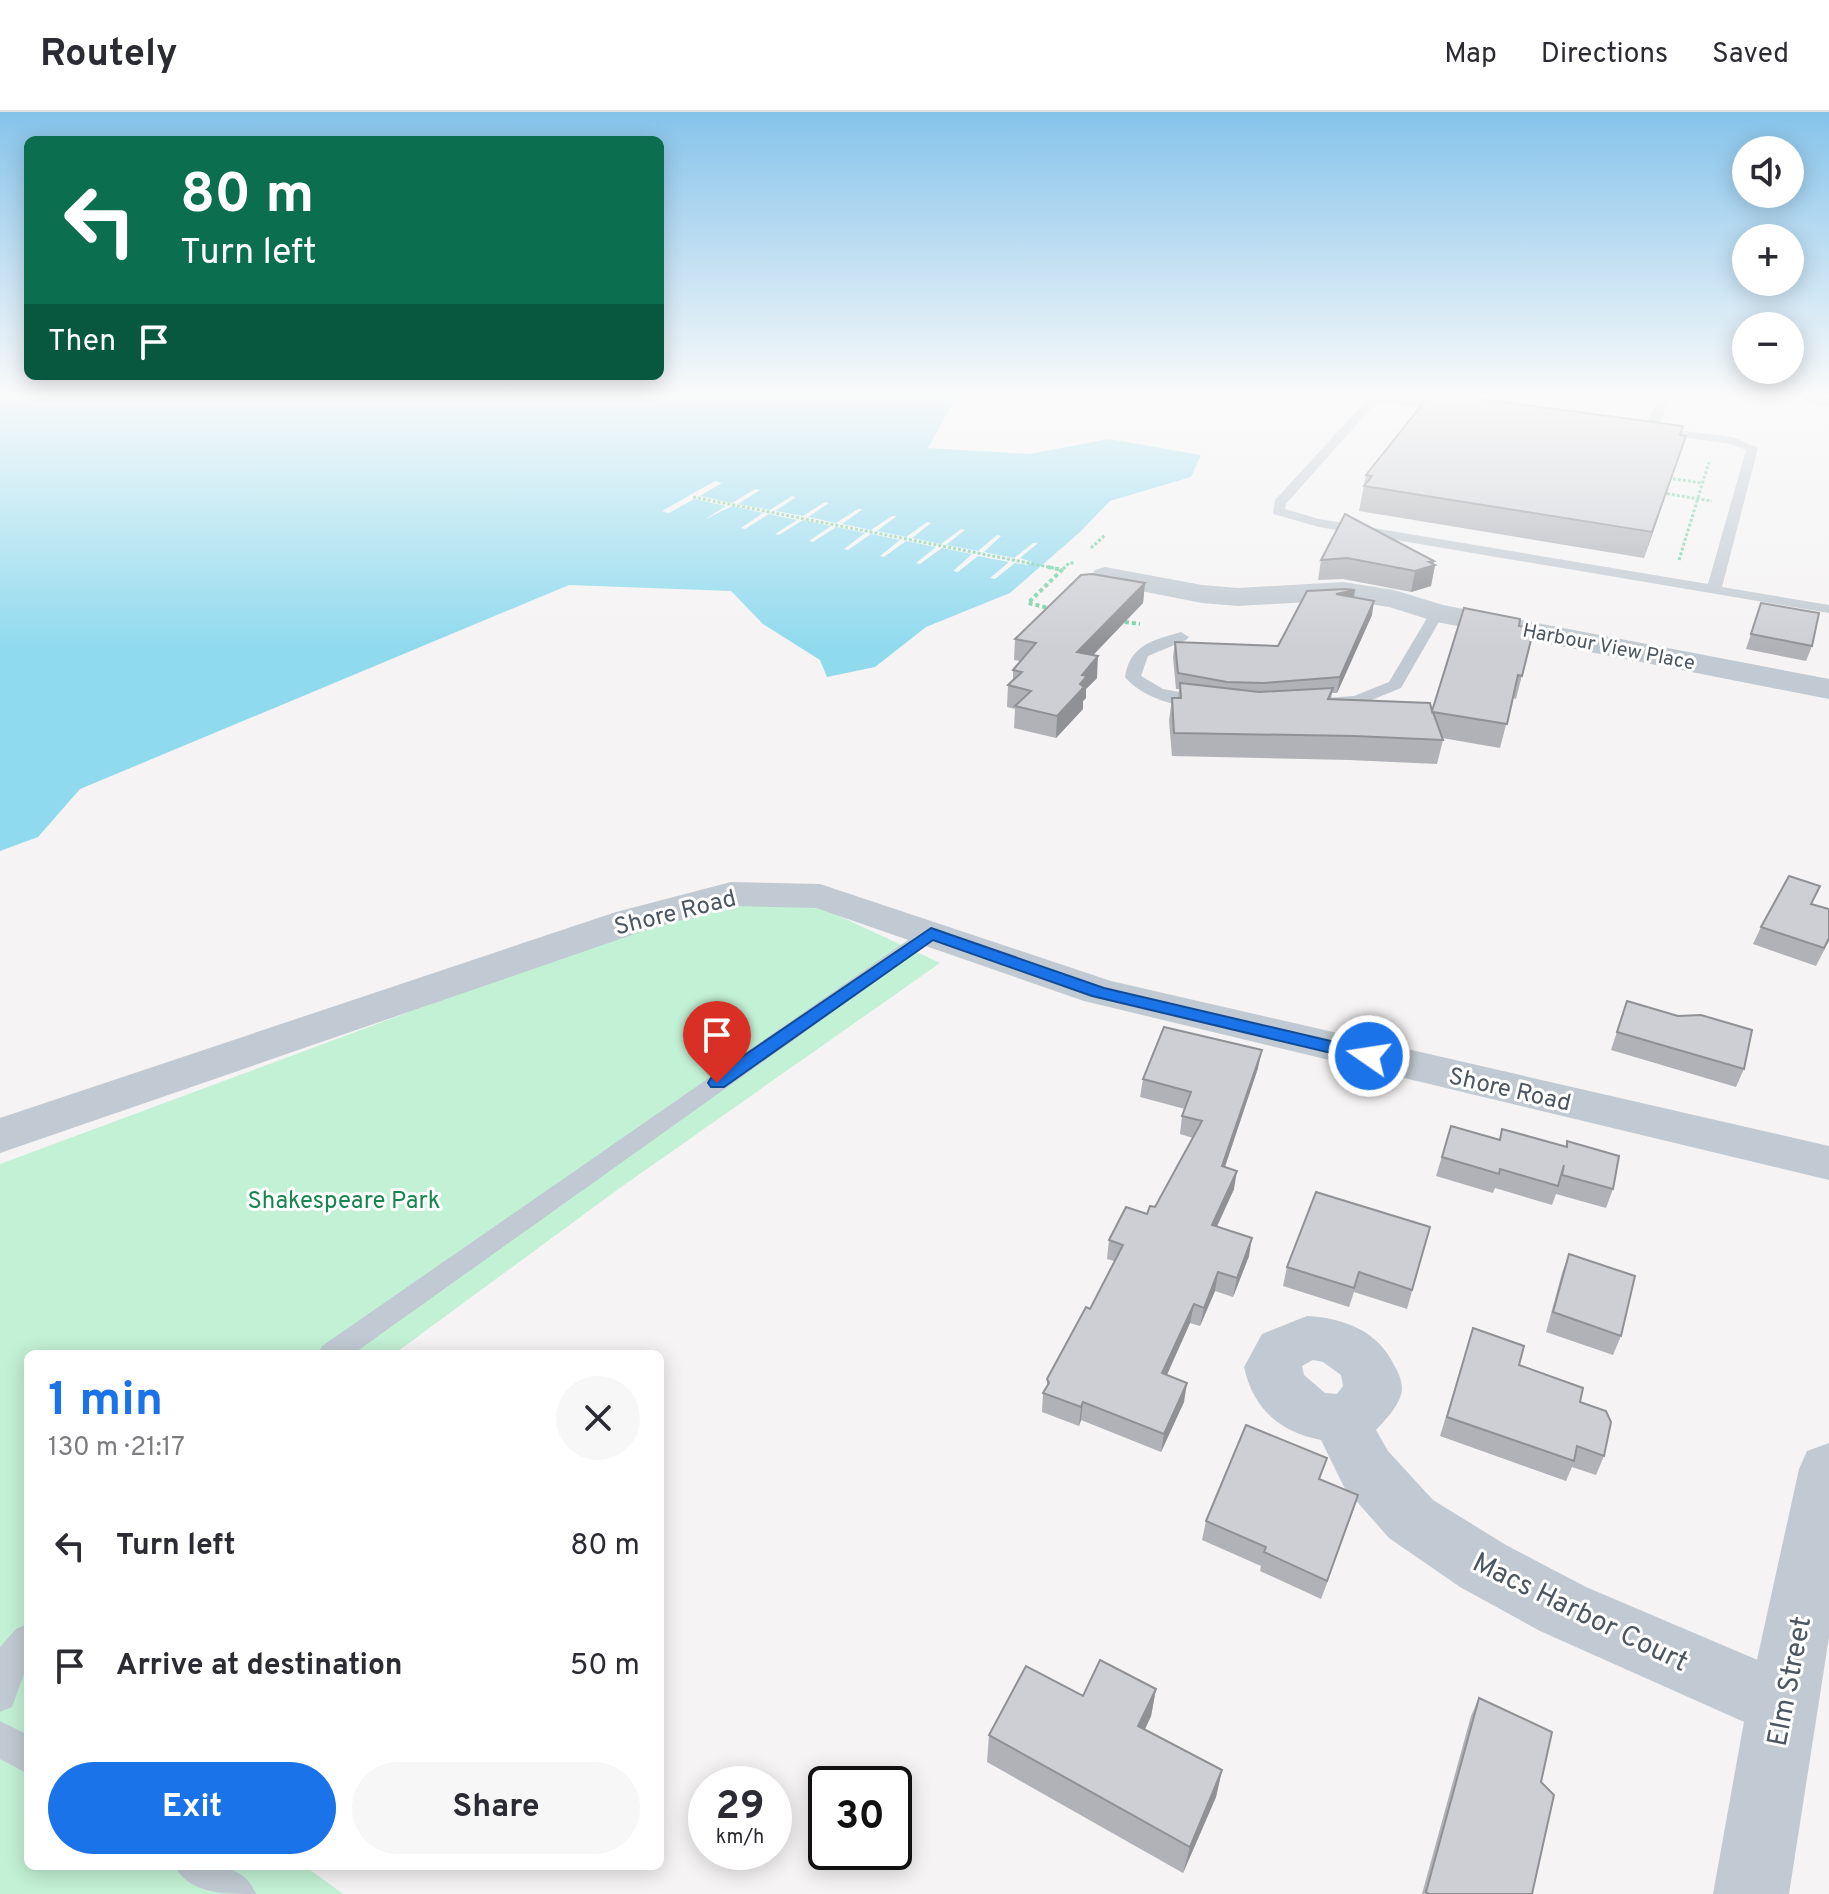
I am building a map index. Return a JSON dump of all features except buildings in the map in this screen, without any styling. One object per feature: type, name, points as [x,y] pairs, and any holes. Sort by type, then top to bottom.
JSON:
[{"type":"street","name":"Harbour View Place","points":[[1105,576],[1202,594],[1238,597],[1343,591],[1394,599],[1437,613],[1829,689]]},
{"type":"street","name":"Shore Road","points":[[0,1136],[631,921],[731,894],[820,896],[1099,992],[1829,1163]]},
{"type":"street","name":"Macs Harbor Court","points":[[1339,1418],[1366,1469],[1411,1519],[1483,1566],[1563,1609],[1782,1705]]},
{"type":"street","name":"Elm Street","points":[[1751,1894],[1782,1705],[1829,1469]]},
{"type":"lane","points":[[1301,480],[1280,503],[1278,511],[1319,523],[1829,609]]},
{"type":"lane","points":[[1714,589],[1743,480]]},
{"type":"lane","points":[[1313,703],[1357,701],[1395,685],[1437,613]]},
{"type":"lane","points":[[1181,637],[1143,650],[1134,663],[1133,677],[1143,687],[1170,697],[1224,704]]},
{"type":"lane","points":[[338,1350],[931,933]]},
{"type":"lane","points":[[0,1695],[14,1654],[24,1644]]},
{"type":"lane","points":[[0,1738],[24,1753]]},
{"type":"lane","points":[[200,1870],[237,1894]]},
{"type":"path","points":[[1678,563],[1702,483],[1683,480]]},
{"type":"path","points":[[1648,491],[1737,504]]},
{"type":"path","points":[[693,497],[1062,570]]},
{"type":"green space","name":"Shakespeare Park","points":[[763,904],[824,909],[940,963],[617,1190],[399,1350],[24,1350],[24,1870],[310,1870],[343,1894],[0,1894],[0,1164],[646,924],[706,910]]},
{"type":"water","points":[[0,480],[1180,480],[1110,501],[1080,532],[1010,593],[926,627],[875,667],[827,677],[820,660],[763,624],[731,591],[569,585],[80,789],[38,837],[0,851]]},
{"type":"pier","points":[[715,481],[722,483],[700,496],[732,503],[755,489],[760,490],[738,504],[770,510],[792,496],[796,497],[775,511],[803,516],[825,502],[829,503],[808,517],[836,523],[863,509],[842,524],[871,530],[897,516],[877,531],[906,537],[927,522],[931,523],[912,538],[941,544],[961,529],[965,530],[946,545],[978,551],[997,535],[1001,536],[984,552],[1014,558],[1033,543],[1038,543],[1020,558],[1032,562],[1028,565],[1015,563],[995,579],[990,578],[1009,562],[978,556],[958,572],[953,571],[972,554],[942,548],[920,564],[916,563],[936,547],[906,541],[884,557],[880,556],[900,540],[871,534],[848,550],[844,549],[865,533],[836,527],[813,542],[809,541],[831,526],[803,520],[779,535],[775,534],[797,520],[769,514],[745,529],[741,528],[763,513],[732,506],[704,520],[726,506],[694,499],[669,513],[662,511]]},
{"type":"route","points":[[717,1083],[931,933],[1099,992],[1369,1056]]}]
